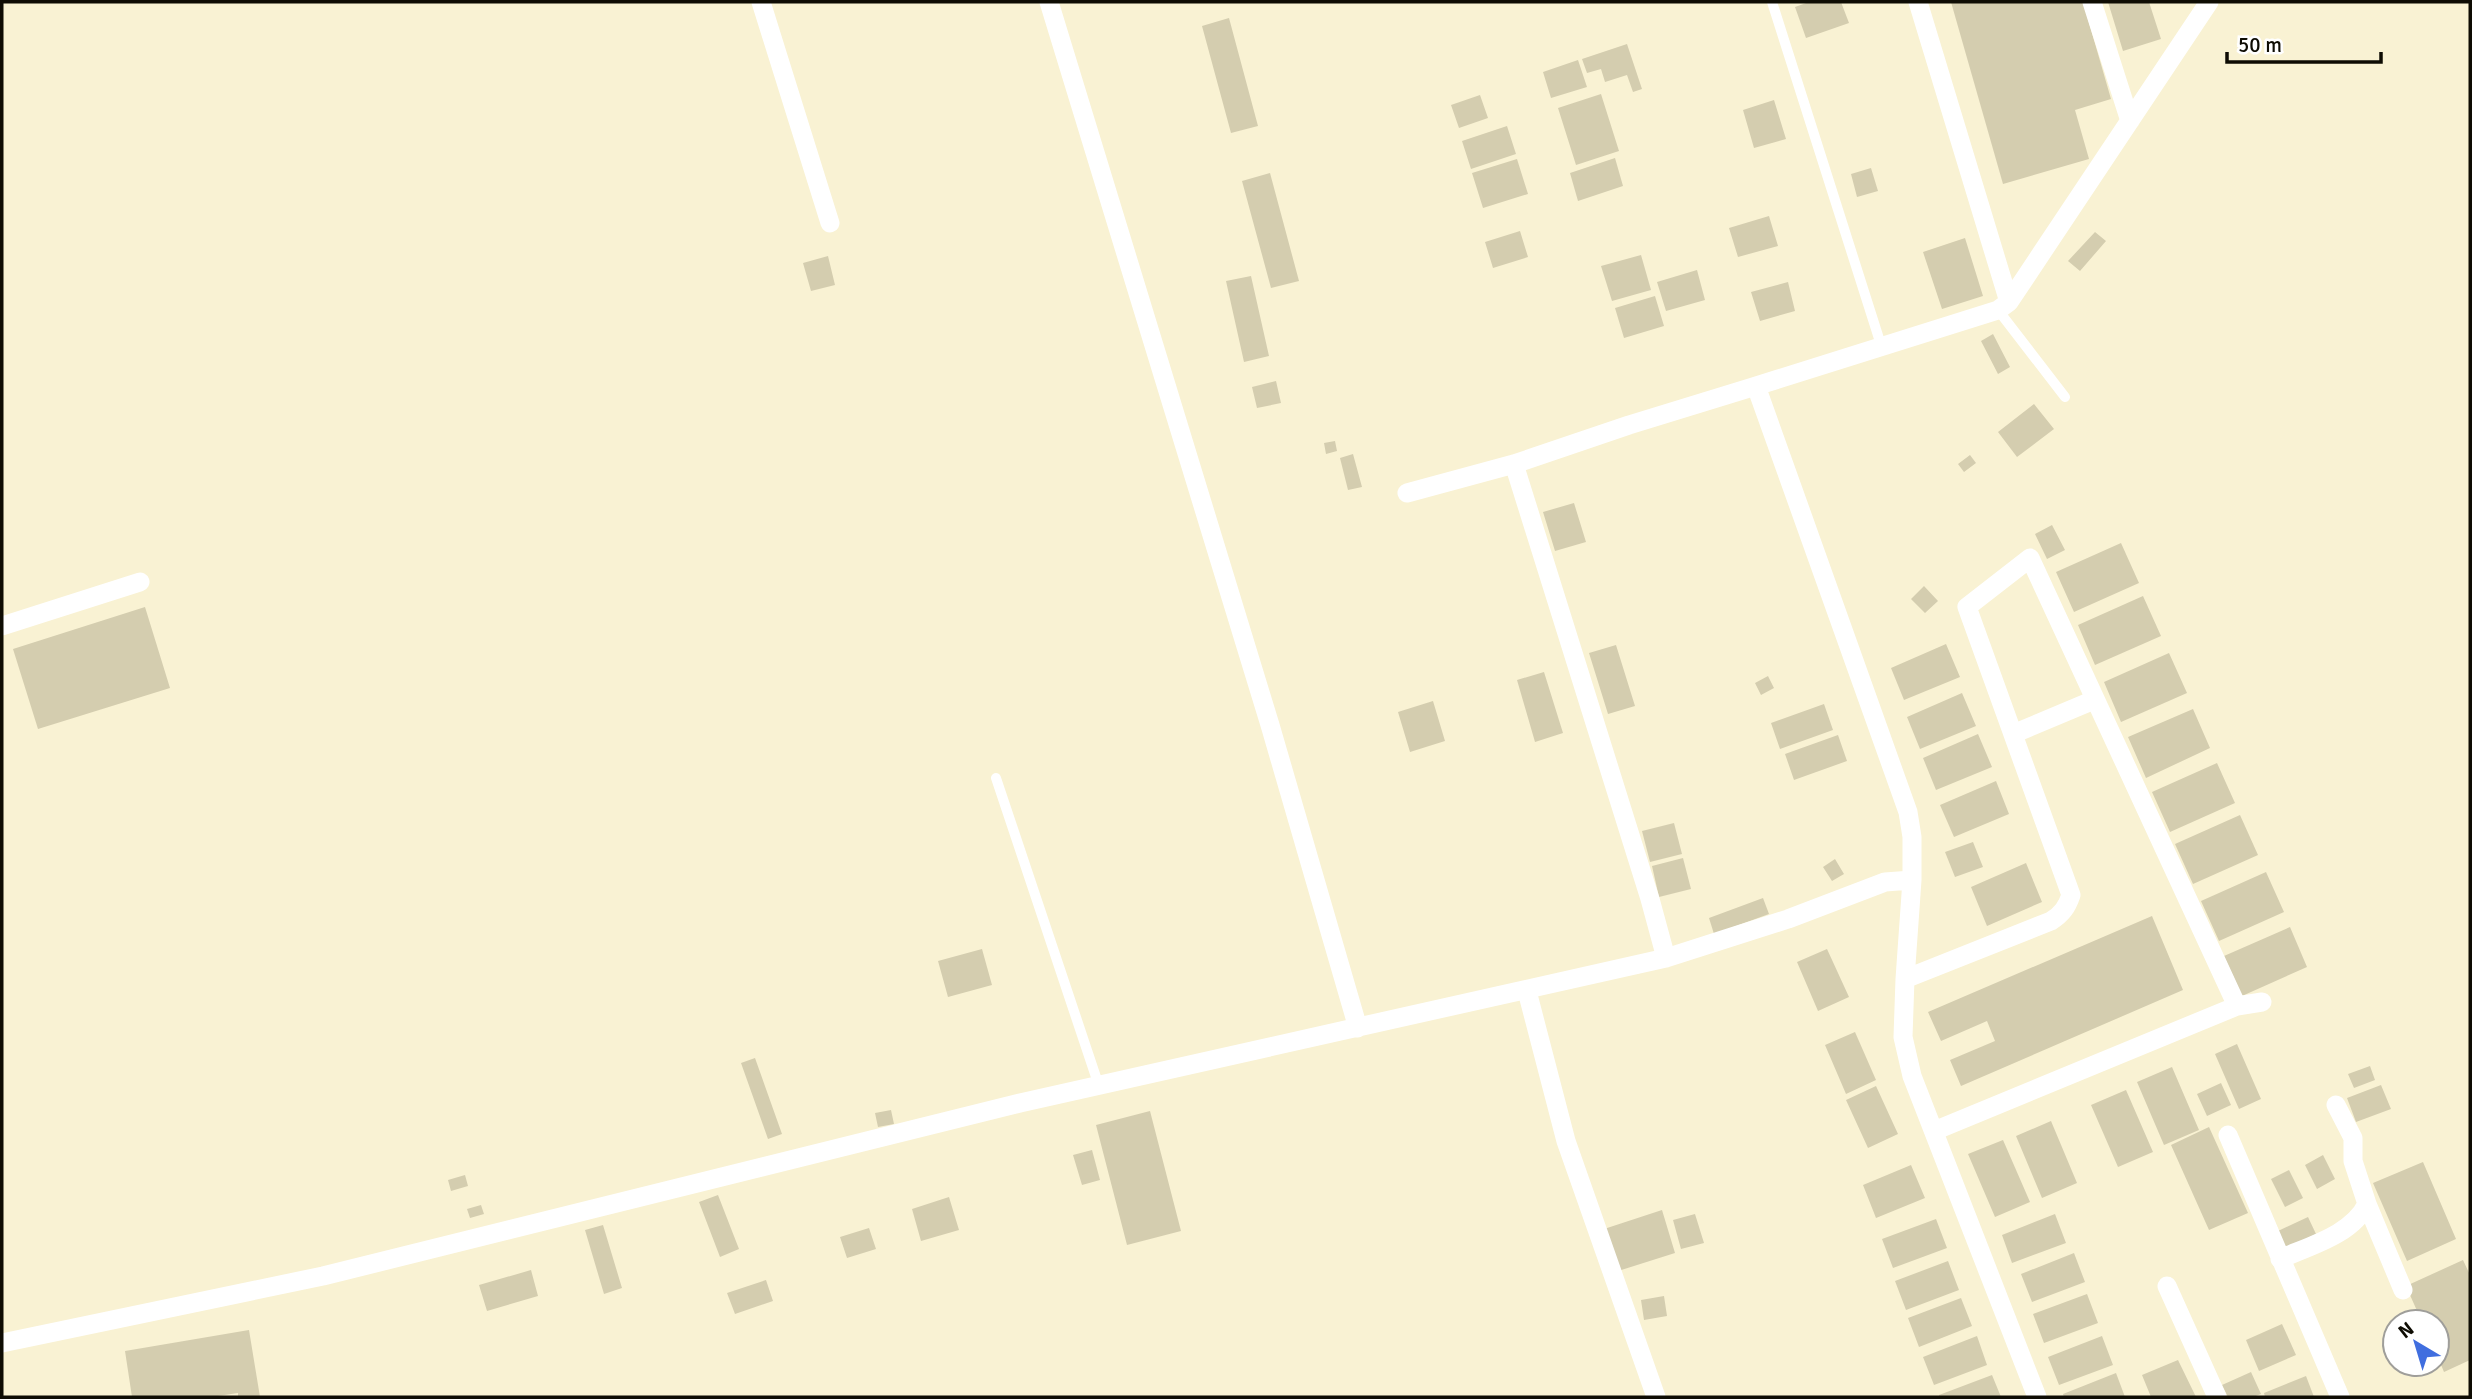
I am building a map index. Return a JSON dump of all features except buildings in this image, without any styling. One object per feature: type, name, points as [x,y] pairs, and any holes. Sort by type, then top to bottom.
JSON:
[{"type":"street","points":[[761,2],[830,223]]},
{"type":"street","points":[[1049,2],[1254,672],[1358,1028]]},
{"type":"street","points":[[1918,2],[2003,306]]},
{"type":"street","points":[[2092,2],[2130,121]]},
{"type":"street","points":[[1407,493],[1514,464],[1629,425],[1882,348],[2003,306],[2209,2]]},
{"type":"street","points":[[1756,386],[1908,812],[1912,837],[1912,880],[1903,1037],[1912,1076],[2037,1397]]},
{"type":"street","points":[[1514,464],[1666,958]]},
{"type":"street","points":[[1905,979],[2051,921],[2061,915],[2071,895],[1967,607],[2030,558],[2237,1006]]},
{"type":"street","points":[[2,625],[140,582]]},
{"type":"street","points":[[2013,734],[2094,700]]},
{"type":"street","points":[[2,1343],[323,1276],[1099,1086],[1666,958],[1788,919],[1885,883],[1912,880]]},
{"type":"street","points":[[1527,991],[1566,1141],[1656,1397]]},
{"type":"street","points":[[1934,1131],[2237,1006],[2262,1002]]},
{"type":"street","points":[[2336,1105],[2353,1138],[2353,1161],[2367,1204],[2403,1290]]},
{"type":"street","points":[[2228,1135],[2340,1397]]},
{"type":"street","points":[[2280,1259],[2336,1234],[2360,1217],[2367,1204]]},
{"type":"street","points":[[2167,1286],[2217,1397]]},
{"type":"lane","points":[[1772,2],[1882,348]]},
{"type":"lane","points":[[2003,306],[2065,397]]},
{"type":"lane","points":[[996,778],[1099,1086]]}]
